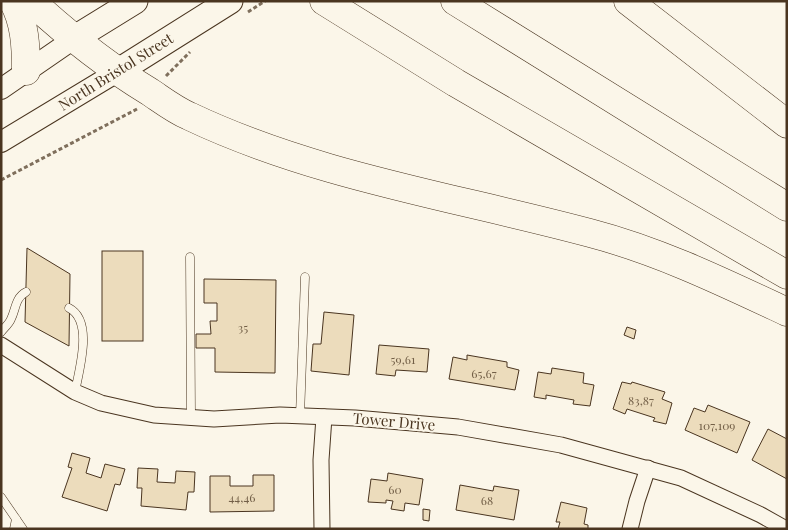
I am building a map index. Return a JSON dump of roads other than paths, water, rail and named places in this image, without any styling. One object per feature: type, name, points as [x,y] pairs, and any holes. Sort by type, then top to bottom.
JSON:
[{"type":"highway","points":[[13,1],[19,12],[26,43],[26,71]]},
{"type":"highway","points":[[32,1],[59,27],[117,72],[187,116],[293,158],[610,239],[646,251],[728,284],[787,312]]},
{"type":"highway","points":[[324,1],[456,83],[787,275]]},
{"type":"highway","points":[[455,1],[787,207]]},
{"type":"highway","points":[[628,1],[787,124]]},
{"type":"main road","points":[[75,38],[136,1]]},
{"type":"main road","name":"North Bristol Street","points":[[117,72],[230,1]]},
{"type":"street","points":[[1,89],[75,38]]},
{"type":"street","name":"North Bristol Street","points":[[1,142],[117,72]]},
{"type":"street","name":"Tower Drive","points":[[1,345],[75,392],[101,403],[154,416],[190,416],[214,419],[300,416],[355,418],[458,427],[561,445],[680,478],[762,515],[786,529]]},
{"type":"street","points":[[322,529],[321,460],[324,417]]},
{"type":"street","points":[[630,529],[648,468]]},
{"type":"lane","points":[[190,257],[190,416]]},
{"type":"lane","points":[[300,416],[305,277]]},
{"type":"lane","points":[[1,332],[11,321],[21,294],[26,292]]},
{"type":"lane","points":[[69,308],[76,312],[81,320],[83,333],[83,352],[75,392]]},
{"type":"lane","points":[[1,497],[23,529]]},
{"type":"lane","points":[[14,529],[16,518]]}]
